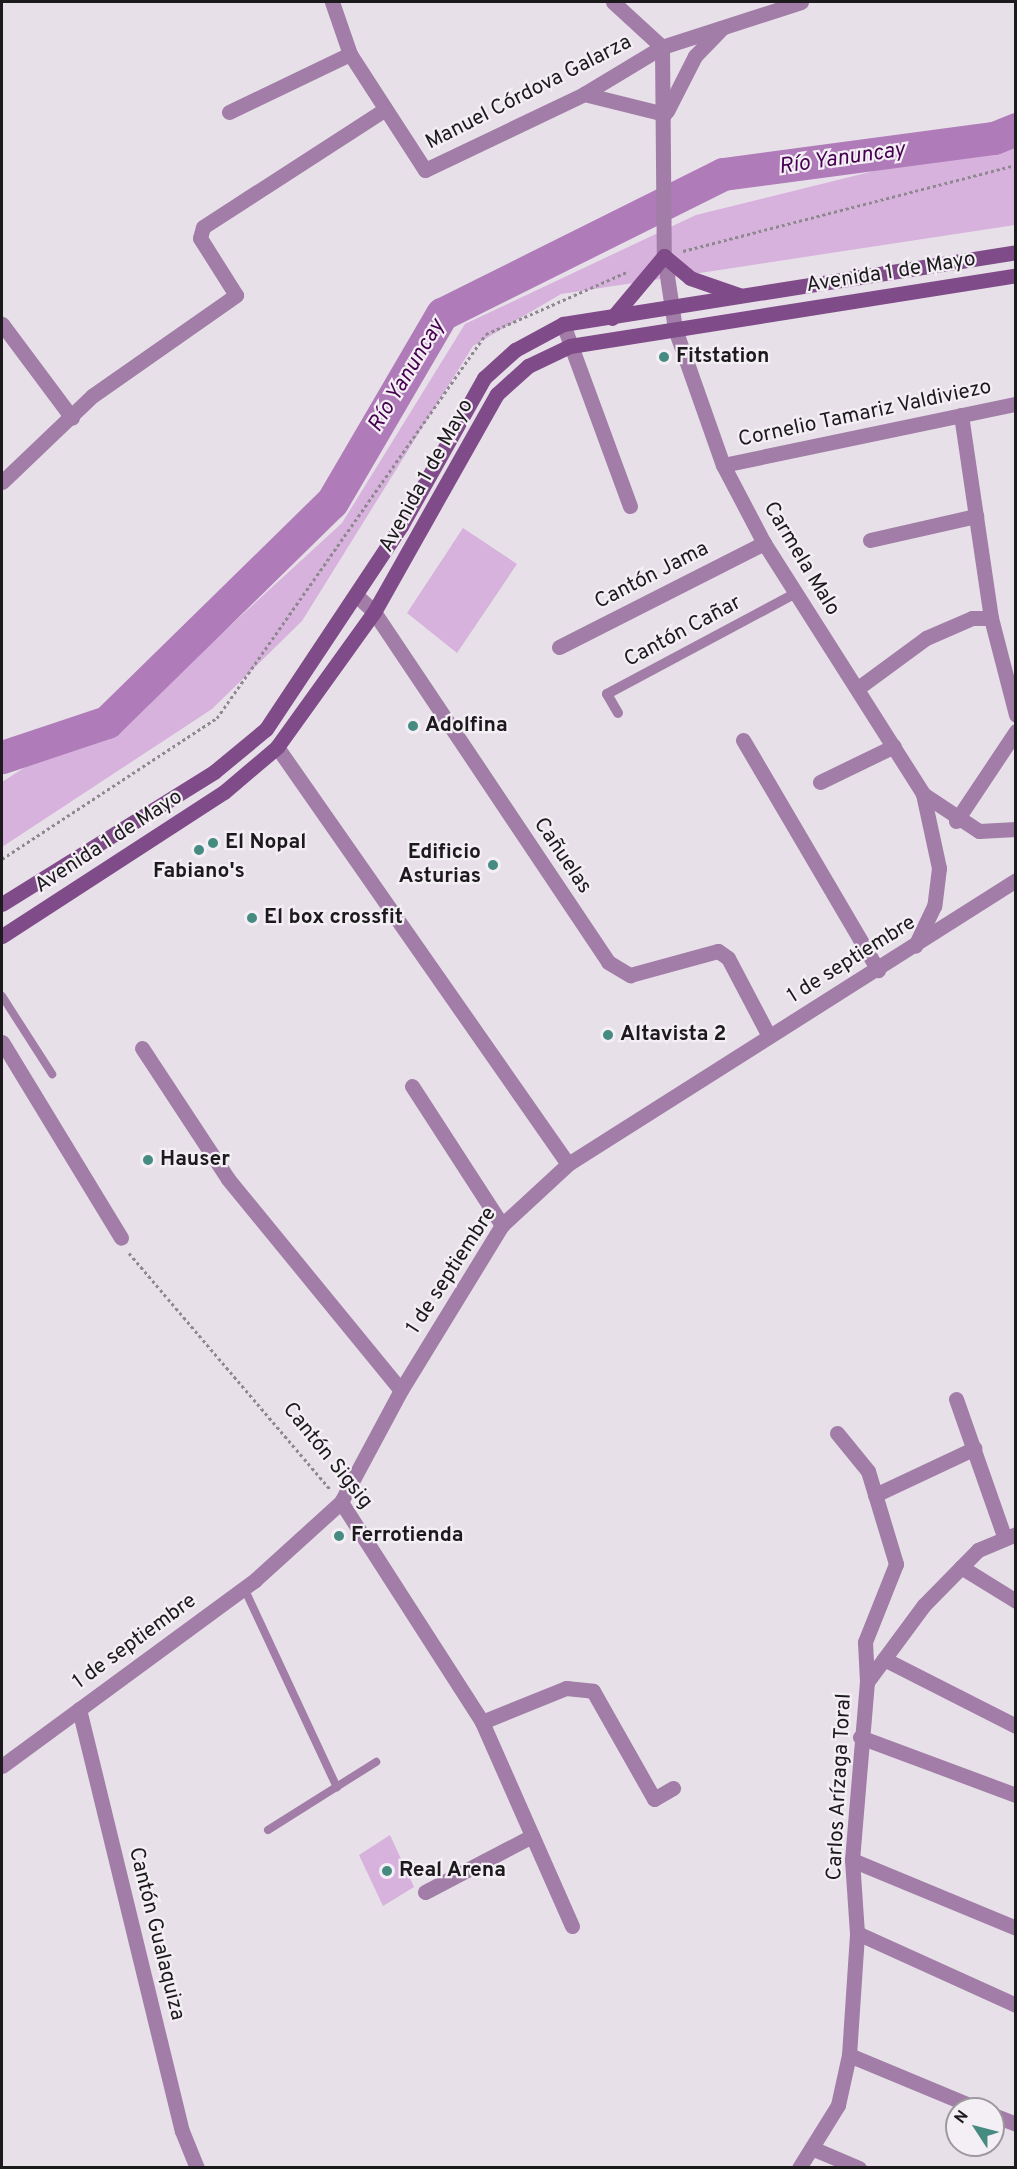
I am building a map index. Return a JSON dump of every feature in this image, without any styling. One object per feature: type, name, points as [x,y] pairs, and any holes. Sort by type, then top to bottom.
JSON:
[{"type":"main road","name":"Avenida 1 de Mayo","points":[[2,904],[214,772],[266,729],[356,595],[484,378],[515,350],[563,324],[671,310],[1016,252]]},
{"type":"main road","points":[[612,318],[664,253],[690,278],[745,297]]},
{"type":"main road","name":"Avenida 1 de Mayo","points":[[2,936],[224,792],[277,747],[374,612],[497,394],[528,366],[570,346],[1016,275]]},
{"type":"street","name":"Manuel Córdova Galarza","points":[[333,2],[350,54],[384,110],[425,170],[584,94],[662,48],[801,2]]},
{"type":"street","points":[[613,2],[662,48]]},
{"type":"street","points":[[584,94],[665,114],[695,56],[722,28]]},
{"type":"street","name":"Carmela Malo","points":[[662,48],[665,114],[664,253],[675,329],[723,465],[764,543],[858,688],[923,794],[939,868],[934,906],[915,946]]},
{"type":"street","points":[[229,112],[350,54]]},
{"type":"street","points":[[2,482],[72,418],[92,396],[236,295],[200,238],[203,227],[384,110]]},
{"type":"street","points":[[2,324],[72,418]]},
{"type":"street","points":[[563,324],[630,506]]},
{"type":"street","name":"Cornelio Tamariz Valdiviezo","points":[[723,465],[1016,405]]},
{"type":"street","points":[[961,416],[991,618],[1016,715]]},
{"type":"street","points":[[870,540],[976,516]]},
{"type":"street","name":"Cantón Jama","points":[[559,647],[764,543]]},
{"type":"street","name":"Cantón Cañar","points":[[618,713],[607,694],[796,593]]},
{"type":"street","name":"Cañuelas","points":[[356,595],[374,612],[608,962],[630,975],[718,951],[728,958],[769,1036]]},
{"type":"street","points":[[858,688],[926,638],[972,618],[991,618]]},
{"type":"street","points":[[956,821],[1016,731]]},
{"type":"street","points":[[742,740],[878,970]]},
{"type":"street","points":[[820,782],[894,746]]},
{"type":"street","points":[[277,747],[568,1164]]},
{"type":"street","name":"Carmela Malo","points":[[923,794],[956,821],[979,831],[1016,829]]},
{"type":"street","name":"1 de septiembre","points":[[2,1766],[244,1588],[341,1502],[401,1390],[502,1225],[568,1164],[769,1036],[878,970],[1016,880]]},
{"type":"street","points":[[2,1042],[121,1238]]},
{"type":"street","points":[[142,1048],[228,1179],[401,1390]]},
{"type":"street","points":[[412,1086],[502,1225]]},
{"type":"street","points":[[956,1399],[1010,1535]]},
{"type":"street","points":[[837,1433],[868,1471],[896,1574],[865,1642],[867,1682]]},
{"type":"street","points":[[875,1495],[975,1448]]},
{"type":"street","name":"Cantón Sigsig","points":[[341,1502],[482,1722],[572,1926]]},
{"type":"street","name":"Carlos Arízaga Toral","points":[[799,2168],[814,2149],[838,2105],[849,2055],[857,1933],[852,1860],[860,1737],[867,1682],[961,1567],[978,1550],[1010,1535]]},
{"type":"street","points":[[961,1567],[1016,1601]]},
{"type":"street","points":[[884,1659],[1016,1726]]},
{"type":"street","points":[[482,1722],[567,1688],[593,1690],[654,1799],[673,1788]]},
{"type":"street","name":"Cantón Gualaquiza","points":[[79,1709],[182,2131],[197,2168]]},
{"type":"street","points":[[860,1737],[1016,1796]]},
{"type":"street","points":[[425,1892],[532,1836]]},
{"type":"street","points":[[852,1860],[1016,1928]]},
{"type":"street","points":[[857,1933],[1016,2005]]},
{"type":"street","points":[[849,2055],[950,2097]]},
{"type":"street","points":[[814,2149],[859,2168]]},
{"type":"lane","points":[[2,996],[52,1074]]},
{"type":"lane","points":[[244,1588],[337,1787]]},
{"type":"lane","points":[[268,1830],[376,1762]]},
{"type":"path","name":"Cantón Sigsig","points":[[121,1238],[341,1502]]},
{"type":"shaded area","points":[[1015,136],[1015,225],[561,294],[473,346],[302,621],[212,709],[2,847],[2,782],[194,659],[342,523],[465,324],[696,215]]},
{"type":"shaded area","points":[[463,528],[517,564],[457,653],[407,613]]},
{"type":"shaded area","name":"Real Arena","points":[[390,1835],[414,1887],[383,1906],[359,1855]]},
{"type":"waterway","name":"Río Yanuncay","points":[[2,757],[107,722],[332,502],[442,314],[723,174],[994,138],[1016,129]]},
{"type":"place","name":"Fitstation","points":[[664,357]]},
{"type":"place","name":"Adolfina","points":[[413,726]]},
{"type":"place","name":"El Nopal","points":[[213,843]]},
{"type":"place","name":"Fabiano's","points":[[199,850]]},
{"type":"place","name":"Edificio Asturias","points":[[493,865]]},
{"type":"place","name":"El box crossfit","points":[[252,918]]},
{"type":"place","name":"Altavista 2","points":[[608,1035]]},
{"type":"place","name":"Hauser","points":[[148,1160]]},
{"type":"place","name":"Ferrotienda","points":[[339,1536]]},
{"type":"place","name":"Real Arena","points":[[387,1871]]}]
